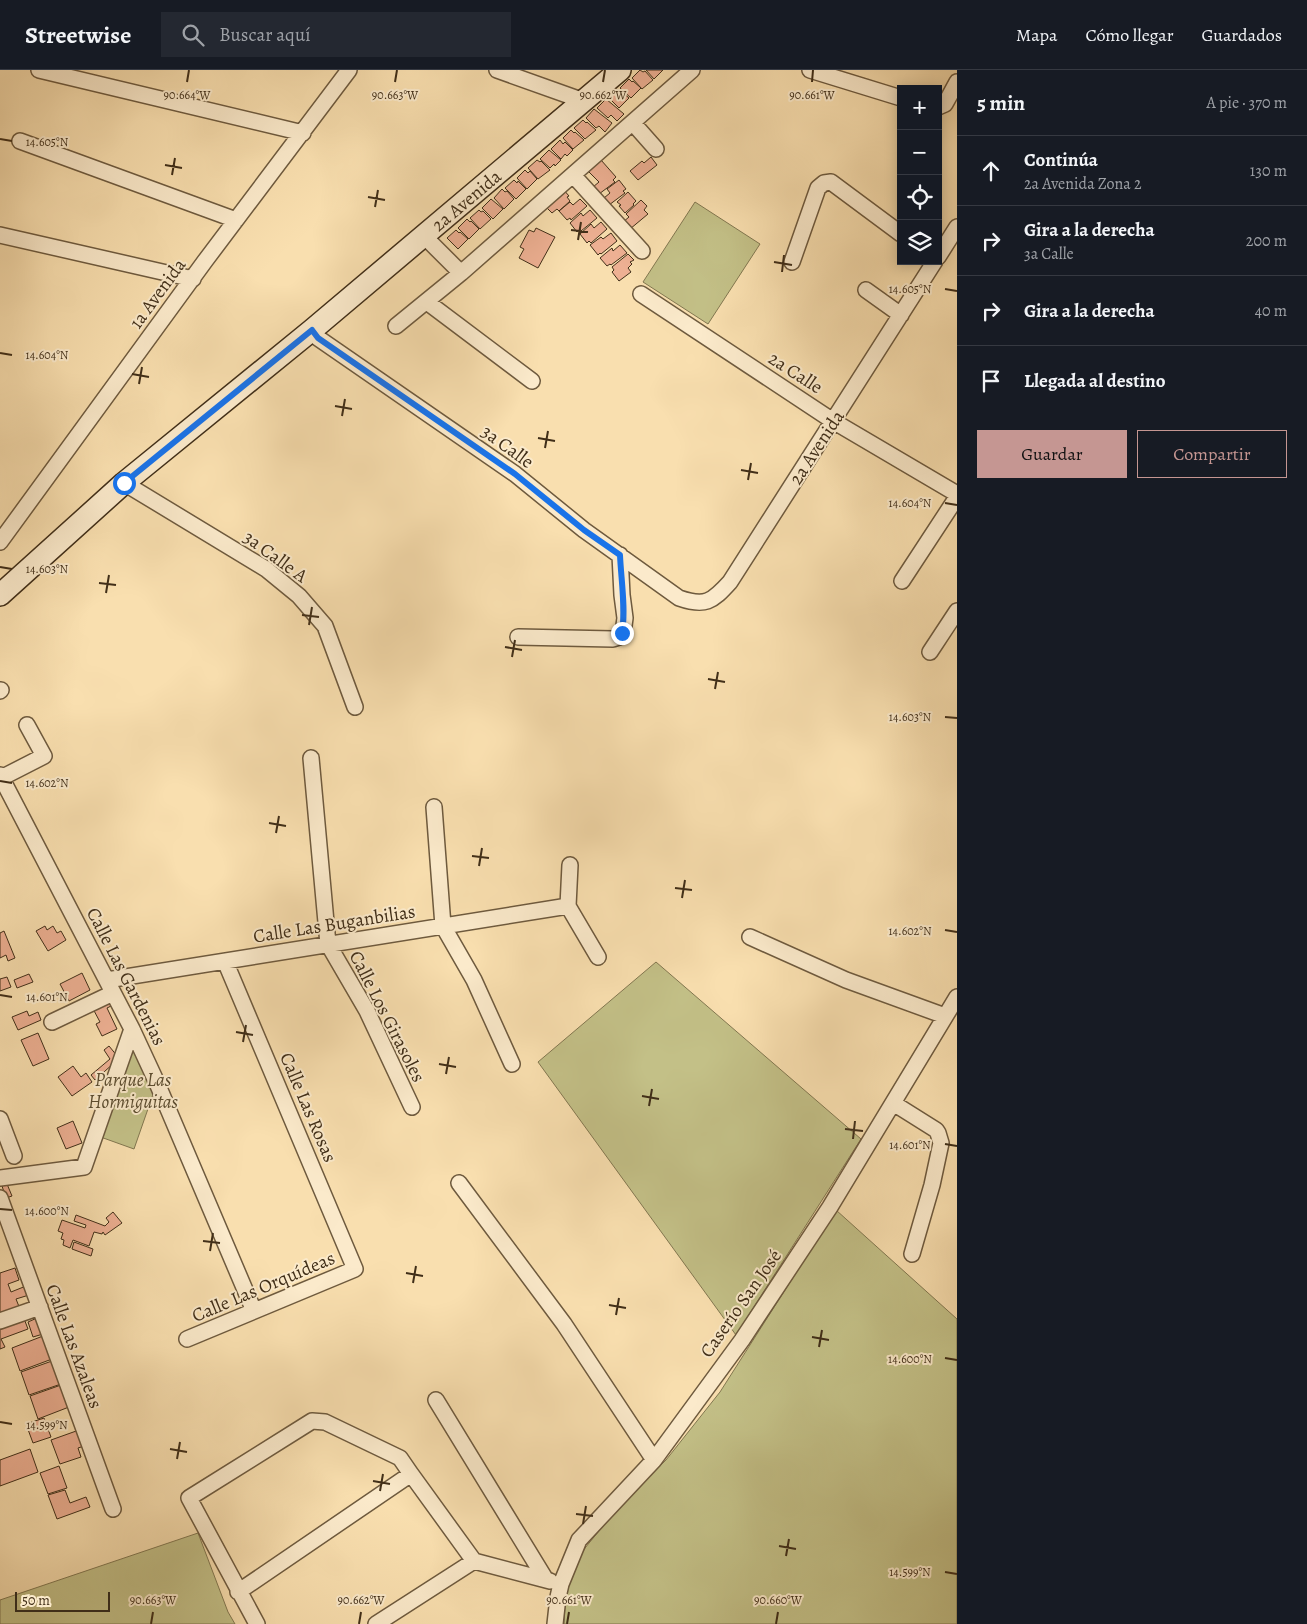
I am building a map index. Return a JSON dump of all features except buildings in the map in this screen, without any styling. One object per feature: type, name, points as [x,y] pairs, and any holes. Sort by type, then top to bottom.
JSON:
[{"type":"street","name":"1a Avenida","points":[[2,535],[349,70]]},
{"type":"street","points":[[497,70],[584,101]]},
{"type":"street","name":"2a Avenida","points":[[0,595],[124,483],[312,330],[620,70]]},
{"type":"street","points":[[396,326],[461,273],[692,70]]},
{"type":"street","points":[[810,70],[897,97]]},
{"type":"street","points":[[49,71],[303,134]]},
{"type":"street","points":[[942,106],[945,104],[957,82]]},
{"type":"street","points":[[633,123],[656,149]]},
{"type":"street","points":[[20,141],[236,220]]},
{"type":"street","points":[[573,175],[642,251]]},
{"type":"street","points":[[792,262],[818,188],[824,183],[831,182],[897,231]]},
{"type":"street","points":[[942,251],[957,227]]},
{"type":"street","points":[[0,235],[193,279]]},
{"type":"street","points":[[424,236],[461,273]]},
{"type":"street","name":"2a Avenida","points":[[679,598],[693,603],[707,602],[718,595],[730,582],[932,265]]},
{"type":"street","points":[[866,290],[901,315]]},
{"type":"street","name":"2a Calle","points":[[641,294],[833,421],[957,496]]},
{"type":"street","points":[[427,302],[532,381]]},
{"type":"street","name":"3a Calle","points":[[312,330],[318,338],[515,474],[584,530],[679,598]]},
{"type":"street","name":"3a Calle A","points":[[124,483],[266,569],[299,596],[325,626],[355,707]]},
{"type":"street","points":[[902,581],[957,496]]},
{"type":"street","points":[[518,637],[613,639],[619,637],[622,633],[625,618],[620,555]]},
{"type":"street","points":[[930,652],[957,611]]},
{"type":"street","points":[[1,776],[44,756],[28,725]]},
{"type":"street","points":[[311,758],[328,944]]},
{"type":"street","name":"Calle Las Gardenias","points":[[1,776],[132,1029],[157,1083],[254,1311]]},
{"type":"street","points":[[434,807],[443,926],[474,980],[512,1064]]},
{"type":"street","points":[[570,865],[568,906],[598,958]]},
{"type":"street","name":"Calle Las Buganbilias","points":[[52,1022],[110,986],[225,961],[568,906]]},
{"type":"street","points":[[750,937],[846,980],[945,1016]]},
{"type":"street","name":"Calle Los Girasoles","points":[[328,944],[367,1011],[412,1107]]},
{"type":"street","name":"Calle Las Rosas","points":[[225,961],[355,1269]]},
{"type":"street","name":"Caserío San José","points":[[555,1624],[558,1597],[553,1582],[579,1540],[654,1460],[742,1340],[830,1207],[957,997]]},
{"type":"street","points":[[0,1178],[84,1168],[132,1029]]},
{"type":"street","points":[[893,1103],[936,1130],[941,1143],[932,1185],[912,1254]]},
{"type":"street","points":[[0,1120],[14,1156]]},
{"type":"street","points":[[459,1183],[564,1324],[654,1460]]},
{"type":"street","name":"Calle Las Azaleas","points":[[0,1198],[113,1509]]},
{"type":"street","name":"Calle Las Orquídeas","points":[[187,1339],[355,1269]]},
{"type":"street","points":[[0,1321],[40,1307]]},
{"type":"street","points":[[436,1400],[553,1582]]},
{"type":"street","points":[[257,1624],[238,1592],[189,1498],[312,1421],[324,1422],[400,1458],[474,1561],[553,1582]]},
{"type":"street","points":[[238,1592],[410,1474]]},
{"type":"street","points":[[376,1624],[474,1561]]},
{"type":"green space","points":[[695,202],[760,244],[708,324],[643,282]]},
{"type":"green space","points":[[656,962],[861,1139],[736,1335],[538,1062]]},
{"type":"green space","name":"Parque Las Hormiguitas","points":[[132,1029],[157,1083],[134,1149],[95,1135]]},
{"type":"green space","points":[[836,1210],[957,1319],[957,1624],[564,1624],[566,1581],[585,1548],[617,1509],[666,1460],[720,1392]]},
{"type":"green space","points":[[198,1533],[228,1612],[235,1624],[0,1624],[0,1600]]},
{"type":"route","points":[[124,483],[312,330],[318,338],[515,474],[584,530],[620,555],[625,618],[622,633]]}]
